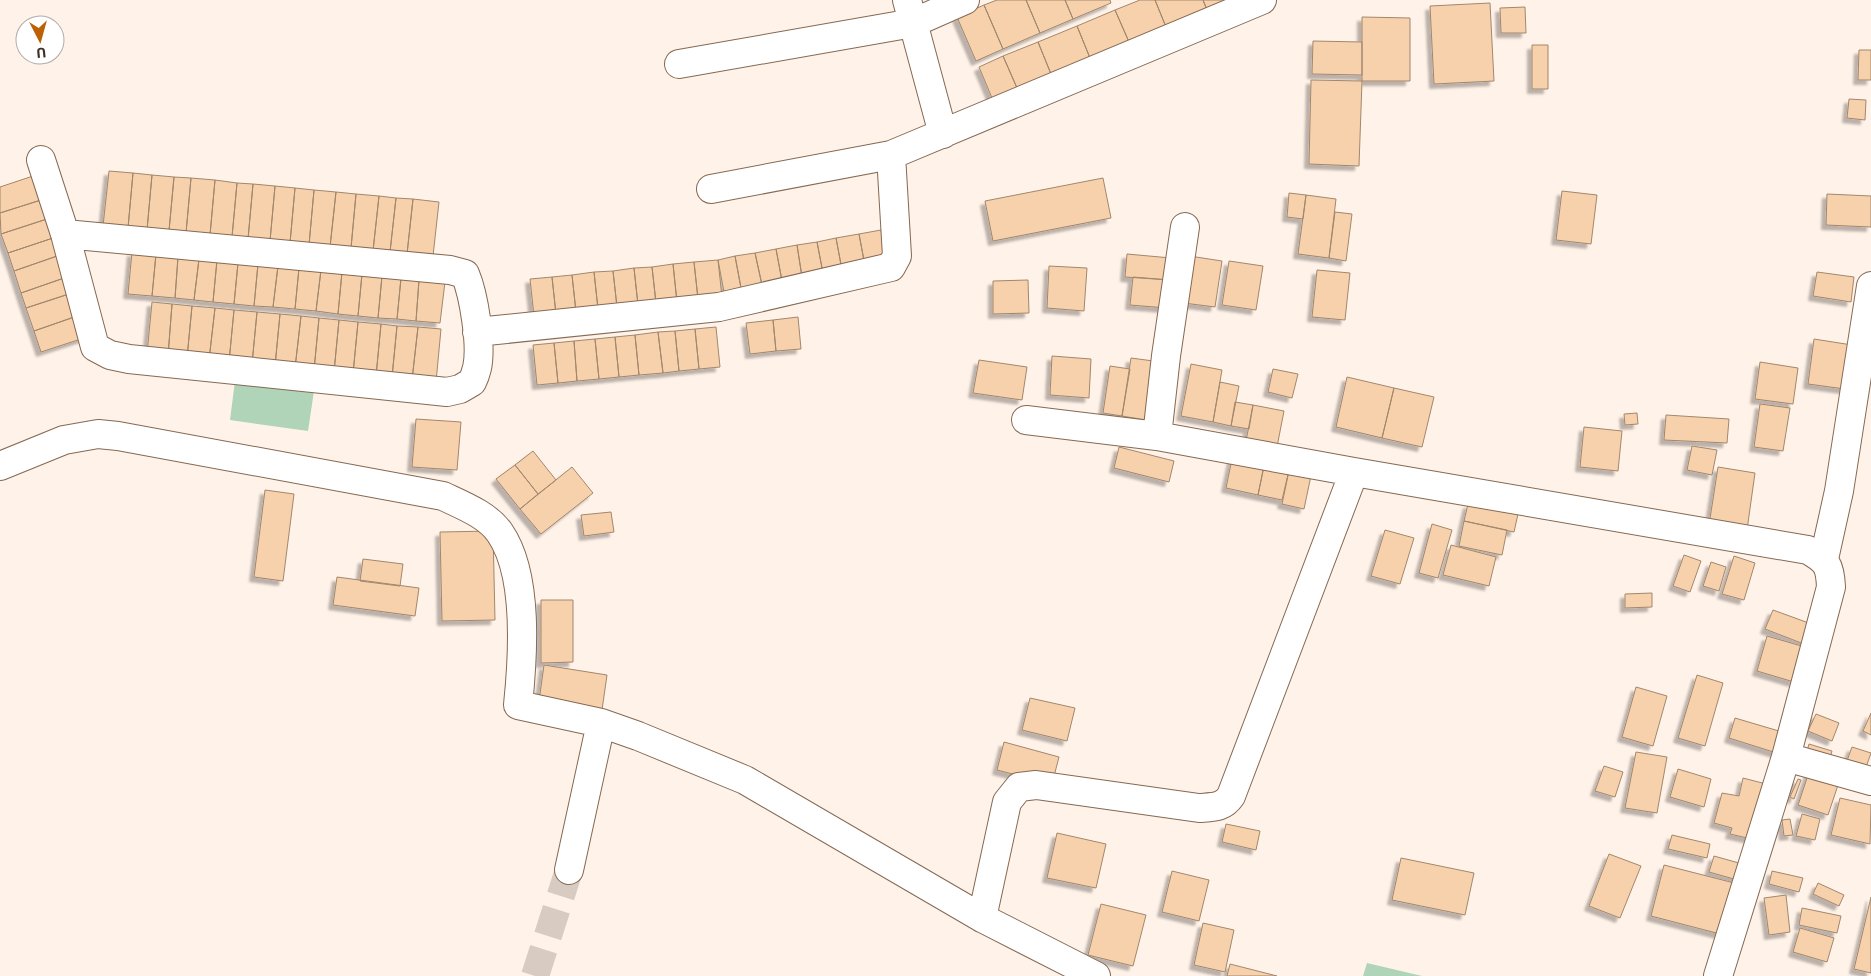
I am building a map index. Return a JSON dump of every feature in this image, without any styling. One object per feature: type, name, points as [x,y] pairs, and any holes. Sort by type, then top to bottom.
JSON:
[{"type":"street","points":[[679,64],[965,0]]},
{"type":"street","points":[[711,189],[892,155],[1262,0]]},
{"type":"street","points":[[910,12],[943,134]]},
{"type":"street","points":[[478,332],[718,307],[891,267],[897,256],[892,155]]},
{"type":"street","points":[[41,160],[65,234],[95,347],[110,355],[139,360],[447,392],[460,389],[472,382],[478,367],[478,332],[470,286],[465,274],[450,270],[65,234]]},
{"type":"street","points":[[1157,436],[1166,356],[1185,227]]},
{"type":"street","points":[[1824,559],[1839,491],[1871,286]]},
{"type":"street","points":[[1026,420],[1157,436],[1808,550],[1824,559],[1831,572],[1831,587],[1786,757],[1718,976]]},
{"type":"street","points":[[0,466],[64,440],[98,434],[118,436],[314,474],[443,496],[463,505],[482,517],[499,532],[511,554],[519,587],[521,628],[521,677],[518,705],[601,723],[638,736],[745,780],[982,918],[1096,976]]},
{"type":"street","points":[[982,918],[1008,802],[1020,787],[1036,785],[1199,808],[1217,807],[1226,804],[1231,796],[1354,472]]},
{"type":"street","points":[[569,870],[601,723]]},
{"type":"street","points":[[1786,757],[1871,781]]},
{"type":"green space","points":[[235,381],[314,391],[308,431],[230,420]]},
{"type":"green space","points":[[1367,963],[1422,976],[1363,976]]},
{"type":"building","points":[[997,0],[1026,0],[1040,33],[1003,49],[984,5]]},
{"type":"building","points":[[1026,0],[1065,0],[1073,19],[1040,33]]},
{"type":"building","points":[[1065,0],[1110,0],[1111,3],[1073,19]]},
{"type":"building","points":[[1140,0],[1155,0],[1166,27],[1129,42],[1115,10]]},
{"type":"building","points":[[1155,0],[1203,0],[1207,10],[1166,27]]},
{"type":"building","points":[[1203,0],[1231,0],[1207,10]]},
{"type":"building","points":[[1490,3],[1494,81],[1434,84],[1430,6]]},
{"type":"building","points":[[984,5],[1003,49],[976,61],[957,17]]},
{"type":"building","points":[[1525,7],[1526,33],[1501,33],[1500,8]]},
{"type":"building","points":[[1115,10],[1129,42],[1090,58],[1077,26]]},
{"type":"building","points":[[1362,17],[1410,18],[1410,81],[1362,81]]},
{"type":"building","points":[[1077,26],[1090,58],[1051,74],[1038,42]]},
{"type":"building","points":[[1313,41],[1362,42],[1362,75],[1312,74]]},
{"type":"building","points":[[1038,42],[1051,74],[1017,88],[1003,56]]},
{"type":"building","points":[[1532,45],[1548,45],[1548,89],[1532,89]]},
{"type":"building","points":[[1859,50],[1871,50],[1871,80],[1858,80]]},
{"type":"building","points":[[1003,56],[1017,88],[992,98],[979,67]]},
{"type":"building","points":[[1311,80],[1362,81],[1359,166],[1309,164]]},
{"type":"building","points":[[1849,99],[1866,100],[1865,120],[1847,118]]},
{"type":"building","points":[[109,171],[133,173],[128,228],[103,226]]},
{"type":"building","points":[[133,173],[152,175],[147,230],[128,228]]},
{"type":"building","points":[[152,175],[174,177],[169,231],[147,230]]},
{"type":"building","points":[[33,176],[41,200],[0,213],[0,187]]},
{"type":"building","points":[[174,177],[191,178],[186,233],[169,231]]},
{"type":"building","points":[[191,178],[215,180],[210,235],[186,233]]},
{"type":"building","points":[[1103,178],[1111,218],[993,241],[985,201]]},
{"type":"building","points":[[215,180],[237,183],[232,237],[210,235]]},
{"type":"building","points":[[237,183],[253,184],[248,239],[232,237]]},
{"type":"building","points":[[253,184],[275,186],[270,241],[248,239]]},
{"type":"building","points":[[275,186],[295,188],[290,243],[270,241]]},
{"type":"building","points":[[295,188],[314,190],[309,245],[290,243]]},
{"type":"building","points":[[314,190],[336,192],[330,247],[309,245]]},
{"type":"building","points":[[1562,191],[1597,195],[1591,244],[1556,240]]},
{"type":"building","points":[[336,192],[356,194],[351,248],[330,247]]},
{"type":"building","points":[[1289,193],[1306,195],[1303,219],[1287,217]]},
{"type":"building","points":[[356,194],[379,196],[373,251],[351,248]]},
{"type":"building","points":[[1827,194],[1871,196],[1871,227],[1826,225]]},
{"type":"building","points":[[1306,195],[1336,199],[1329,258],[1298,254]]},
{"type":"building","points":[[379,196],[396,198],[390,252],[373,251]]},
{"type":"building","points":[[396,198],[413,199],[407,254],[390,252]]},
{"type":"building","points":[[413,199],[439,202],[433,256],[407,254]]},
{"type":"building","points":[[41,200],[47,219],[1,234],[0,213]]},
{"type":"building","points":[[1335,212],[1352,214],[1346,261],[1329,258]]},
{"type":"building","points":[[47,219],[53,238],[8,253],[1,234]]},
{"type":"building","points":[[881,230],[886,262],[865,266],[859,234]]},
{"type":"building","points":[[859,234],[865,266],[842,270],[836,238]]},
{"type":"building","points":[[53,238],[60,255],[14,271],[8,253]]},
{"type":"building","points":[[836,238],[842,270],[823,273],[817,242]]},
{"type":"building","points":[[817,242],[823,273],[802,277],[797,245]]},
{"type":"building","points":[[797,245],[802,277],[782,281],[776,249]]},
{"type":"building","points":[[776,249],[782,281],[762,285],[755,253]]},
{"type":"building","points":[[132,252],[156,254],[152,296],[128,294]]},
{"type":"building","points":[[755,253],[762,285],[741,288],[735,256]]},
{"type":"building","points":[[156,254],[178,257],[175,298],[152,296]]},
{"type":"building","points":[[1127,254],[1171,258],[1170,280],[1125,277]]},
{"type":"building","points":[[60,255],[67,277],[21,293],[14,271]]},
{"type":"building","points":[[1183,255],[1222,261],[1215,307],[1176,302]]},
{"type":"building","points":[[735,256],[741,288],[724,292],[718,260]]},
{"type":"building","points":[[178,257],[199,259],[194,300],[175,298]]},
{"type":"building","points":[[199,259],[217,260],[213,302],[194,300]]},
{"type":"building","points":[[217,260],[238,263],[234,304],[213,302]]},
{"type":"building","points":[[718,260],[722,297],[698,299],[694,262]]},
{"type":"building","points":[[1229,261],[1263,266],[1256,310],[1222,305]]},
{"type":"building","points":[[694,262],[698,299],[677,302],[673,264]]},
{"type":"building","points":[[238,263],[258,264],[254,306],[234,304]]},
{"type":"building","points":[[258,264],[278,266],[273,307],[254,306]]},
{"type":"building","points":[[673,264],[677,302],[656,303],[652,267]]},
{"type":"building","points":[[278,266],[299,268],[295,309],[273,307]]},
{"type":"building","points":[[1049,266],[1087,268],[1084,311],[1047,308]]},
{"type":"building","points":[[652,267],[656,303],[638,305],[634,268]]},
{"type":"building","points":[[299,268],[321,270],[316,311],[295,309]]},
{"type":"building","points":[[634,268],[638,305],[617,307],[613,271]]},
{"type":"building","points":[[321,270],[342,272],[338,314],[316,311]]},
{"type":"building","points":[[1317,270],[1350,273],[1345,320],[1312,317]]},
{"type":"building","points":[[613,271],[617,307],[598,309],[594,272]]},
{"type":"building","points":[[342,272],[362,274],[358,316],[338,314]]},
{"type":"building","points":[[594,272],[598,309],[576,312],[572,275]]},
{"type":"building","points":[[1817,272],[1854,277],[1851,302],[1813,296]]},
{"type":"building","points":[[362,274],[382,276],[378,318],[358,316]]},
{"type":"building","points":[[572,275],[576,312],[556,314],[552,277]]},
{"type":"building","points":[[382,276],[401,278],[397,319],[378,318]]},
{"type":"building","points":[[67,277],[72,293],[26,308],[21,293]]},
{"type":"building","points":[[552,277],[556,314],[534,316],[530,279]]},
{"type":"building","points":[[1133,277],[1170,280],[1167,308],[1130,305]]},
{"type":"building","points":[[401,278],[419,280],[416,321],[397,319]]},
{"type":"building","points":[[419,280],[445,282],[440,323],[416,321]]},
{"type":"building","points":[[1028,280],[1029,313],[993,314],[993,281]]},
{"type":"building","points":[[72,293],[80,315],[34,331],[26,308]]},
{"type":"building","points":[[152,302],[172,304],[168,356],[147,354]]},
{"type":"building","points":[[172,304],[192,306],[187,358],[168,356]]},
{"type":"building","points":[[192,306],[215,308],[209,360],[187,358]]},
{"type":"building","points":[[215,308],[234,310],[229,362],[209,360]]},
{"type":"building","points":[[234,310],[257,312],[252,364],[229,362]]},
{"type":"building","points":[[257,312],[280,314],[275,366],[252,364]]},
{"type":"building","points":[[280,314],[301,316],[295,368],[275,366]]},
{"type":"building","points":[[80,315],[87,337],[41,352],[34,331]]},
{"type":"building","points":[[301,316],[319,318],[314,370],[295,368]]},
{"type":"building","points":[[798,317],[801,349],[776,351],[773,320]]},
{"type":"building","points":[[319,318],[339,320],[334,372],[314,370]]},
{"type":"building","points":[[339,320],[358,322],[353,374],[334,372]]},
{"type":"building","points":[[773,320],[776,351],[750,354],[746,323]]},
{"type":"building","points":[[358,322],[381,324],[376,376],[353,374]]},
{"type":"building","points":[[381,324],[397,326],[392,377],[376,376]]},
{"type":"building","points":[[397,326],[418,327],[412,380],[392,377]]},
{"type":"building","points":[[418,327],[441,329],[436,382],[412,380]]},
{"type":"building","points":[[716,327],[720,367],[699,369],[695,329]]},
{"type":"building","points":[[695,329],[699,369],[679,371],[675,331]]},
{"type":"building","points":[[675,331],[679,371],[663,373],[658,332]]},
{"type":"building","points":[[658,332],[663,373],[639,375],[635,335]]},
{"type":"building","points":[[635,335],[639,375],[619,377],[615,337]]},
{"type":"building","points":[[615,337],[619,377],[599,379],[595,339]]},
{"type":"building","points":[[595,339],[599,379],[577,381],[574,341]]},
{"type":"building","points":[[1814,339],[1852,345],[1845,389],[1808,384]]},
{"type":"building","points":[[574,341],[577,381],[558,383],[554,343]]},
{"type":"building","points":[[554,343],[558,383],[537,385],[533,345]]},
{"type":"building","points":[[1052,356],[1091,359],[1089,398],[1050,395]]},
{"type":"building","points":[[1131,358],[1161,362],[1152,421],[1122,416]]},
{"type":"building","points":[[979,360],[1027,367],[1022,400],[973,393]]},
{"type":"building","points":[[1760,362],[1798,368],[1793,404],[1755,399]]},
{"type":"building","points":[[1191,364],[1222,370],[1213,422],[1181,416]]},
{"type":"building","points":[[1110,366],[1130,369],[1122,416],[1103,413]]},
{"type":"building","points":[[1273,369],[1298,374],[1292,398],[1268,392]]},
{"type":"building","points":[[1347,377],[1394,388],[1382,438],[1336,427]]},
{"type":"building","points":[[1220,382],[1239,386],[1231,426],[1213,422]]},
{"type":"building","points":[[1394,388],[1434,397],[1422,447],[1382,438]]},
{"type":"building","points":[[1235,402],[1253,405],[1249,429],[1231,426]]},
{"type":"building","points":[[1760,404],[1790,408],[1783,451],[1754,447]]},
{"type":"building","points":[[1253,405],[1284,411],[1276,452],[1245,446]]},
{"type":"building","points":[[1637,413],[1638,424],[1625,425],[1624,414]]},
{"type":"building","points":[[1666,415],[1729,419],[1727,443],[1664,440]]},
{"type":"building","points":[[416,419],[461,422],[457,470],[412,467]]},
{"type":"building","points":[[1584,427],[1622,431],[1618,471],[1580,467]]},
{"type":"building","points":[[1692,446],[1717,450],[1712,475],[1687,470]]},
{"type":"building","points":[[1119,447],[1174,461],[1169,482],[1114,468]]},
{"type":"building","points":[[533,451],[556,480],[538,494],[515,465]]},
{"type":"building","points":[[1233,454],[1265,461],[1258,495],[1226,488]]},
{"type":"building","points":[[1265,461],[1290,466],[1282,500],[1258,495]]},
{"type":"building","points":[[515,465],[538,494],[520,509],[496,479]]},
{"type":"building","points":[[1290,466],[1312,471],[1304,509],[1282,504]]},
{"type":"building","points":[[572,467],[593,493],[541,534],[520,509]]},
{"type":"building","points":[[1718,467],[1755,473],[1747,530],[1709,525]]},
{"type":"building","points":[[265,490],[294,494],[283,581],[254,577]]},
{"type":"building","points":[[1468,504],[1518,514],[1514,532],[1464,521]]},
{"type":"building","points":[[611,512],[614,532],[584,536],[581,515]]},
{"type":"building","points":[[1464,521],[1507,530],[1502,555],[1459,546]]},
{"type":"building","points":[[1432,524],[1452,530],[1438,578],[1419,573]]},
{"type":"building","points":[[1385,530],[1414,538],[1400,584],[1371,576]]},
{"type":"building","points":[[493,531],[495,620],[442,621],[440,532]]},
{"type":"building","points":[[1451,545],[1496,557],[1489,586],[1443,575]]},
{"type":"building","points":[[1684,555],[1701,561],[1690,592],[1673,586]]},
{"type":"building","points":[[1734,556],[1755,563],[1744,600],[1722,594]]},
{"type":"building","points":[[363,559],[403,564],[400,586],[360,581]]},
{"type":"building","points":[[1711,562],[1726,567],[1719,591],[1703,586]]},
{"type":"building","points":[[337,577],[419,588],[415,616],[333,605]]},
{"type":"building","points":[[1652,593],[1652,607],[1625,608],[1625,594]]},
{"type":"building","points":[[541,600],[573,600],[573,662],[541,663]]},
{"type":"building","points":[[1773,610],[1817,626],[1809,646],[1765,629]]},
{"type":"building","points":[[1767,636],[1805,647],[1794,682],[1757,671]]},
{"type":"building","points":[[544,665],[607,675],[602,710],[539,701]]},
{"type":"building","points":[[1697,675],[1723,683],[1705,746],[1678,738]]},
{"type":"building","points":[[1636,687],[1667,696],[1653,746],[1622,737]]},
{"type":"building","points":[[1030,698],[1075,708],[1067,741],[1022,730]]},
{"type":"building","points":[[1871,713],[1871,735],[1863,731]]},
{"type":"building","points":[[1816,714],[1839,723],[1832,741],[1808,731]]},
{"type":"building","points":[[1735,718],[1789,734],[1783,755],[1729,738]]},
{"type":"building","points":[[1004,742],[1059,757],[1052,784],[997,770]]},
{"type":"building","points":[[1809,744],[1832,751],[1828,765],[1805,758]]},
{"type":"building","points":[[1852,747],[1871,753],[1864,773],[1845,766]]},
{"type":"building","points":[[1636,752],[1667,757],[1657,813],[1625,808]]},
{"type":"building","points":[[1604,766],[1623,772],[1615,797],[1595,791]]},
{"type":"building","points":[[1678,769],[1711,779],[1704,807],[1670,797]]},
{"type":"building","points":[[1809,772],[1839,782],[1828,815],[1798,805]]},
{"type":"building","points":[[1743,778],[1770,785],[1756,840],[1730,834],[1732,828],[1714,823],[1722,793],[1739,796]]},
{"type":"building","points":[[1798,779],[1801,780],[1794,799],[1790,797]]},
{"type":"building","points":[[1840,798],[1871,805],[1870,844],[1831,835]]},
{"type":"building","points":[[1802,814],[1820,819],[1815,840],[1796,836]]},
{"type":"building","points":[[1790,819],[1793,835],[1784,836],[1782,820]]},
{"type":"building","points":[[1226,824],[1260,831],[1256,850],[1222,842]]},
{"type":"building","points":[[1057,833],[1106,844],[1096,888],[1047,878]]},
{"type":"building","points":[[1672,835],[1710,844],[1707,858],[1668,849]]},
{"type":"building","points":[[1609,854],[1641,866],[1620,918],[1589,906]]},
{"type":"building","points":[[1714,856],[1746,865],[1741,881],[1709,872]]},
{"type":"building","points":[[1401,858],[1474,873],[1465,915],[1392,900]]},
{"type":"building","points":[[1664,865],[1742,885],[1728,936],[1651,916]]},
{"type":"building","points":[[1172,871],[1209,880],[1199,921],[1162,912]]},
{"type":"building","points":[[1772,871],[1803,878],[1799,892],[1769,884]]},
{"type":"building","points":[[1818,883],[1844,895],[1839,906],[1813,894]]},
{"type":"building","points":[[1786,895],[1790,932],[1769,935],[1764,898]]},
{"type":"building","points":[[1871,897],[1871,973],[1854,969]]},
{"type":"building","points":[[1101,904],[1146,915],[1133,966],[1088,955]]},
{"type":"building","points":[[1802,908],[1841,916],[1837,933],[1799,925]]},
{"type":"building","points":[[1203,923],[1234,930],[1225,972],[1194,965]]},
{"type":"building","points":[[1800,928],[1834,938],[1827,962],[1793,952]]},
{"type":"building","points":[[1230,964],[1277,976],[1227,976]]},
{"type":"tunnel","points":[[535,976],[569,870]]}]
